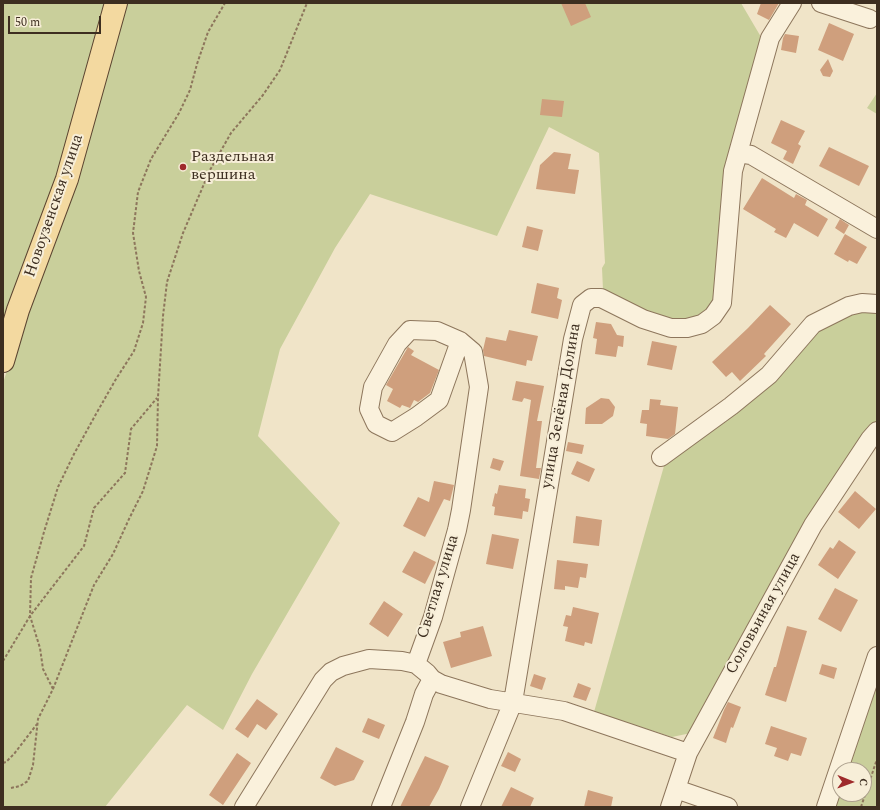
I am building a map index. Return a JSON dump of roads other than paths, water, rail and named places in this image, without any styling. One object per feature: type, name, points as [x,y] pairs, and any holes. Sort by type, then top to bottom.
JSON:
[{"type":"main road","name":"Новоузенская улица","points":[[3,361],[18,310],[68,178],[116,3]]},
{"type":"street","name":"улица Зелёная Долина","points":[[470,807],[513,702],[573,339],[582,305],[591,298],[601,298],[643,319],[671,328],[687,328],[702,324],[713,316],[722,303],[733,171],[770,38],[792,3]]},
{"type":"street","points":[[821,3],[870,19]]},
{"type":"street","points":[[738,153],[751,155],[877,229]]},
{"type":"street","points":[[661,457],[731,406],[769,375],[813,324],[849,306],[862,303],[877,304]]},
{"type":"street","points":[[410,330],[437,331],[460,341],[439,400],[392,432],[376,424],[369,409],[373,387],[397,344],[410,330]]},
{"type":"street","name":"Светлая улица","points":[[416,664],[433,617],[457,530],[479,387],[473,352],[460,341]]},
{"type":"street","name":"Соловьиная улица","points":[[670,807],[688,753],[813,525],[870,439],[877,431]]},
{"type":"street","points":[[826,807],[877,656]]},
{"type":"street","points":[[244,807],[323,680],[331,672],[343,666],[369,659],[402,661],[416,664],[432,679],[441,684],[490,699],[564,711],[688,753]]},
{"type":"street","points":[[381,807],[415,722],[424,694],[432,679]]},
{"type":"street","points":[[676,789],[728,807]]},
{"type":"place","name":"Раздельная вершина","points":[[183,167]]}]
